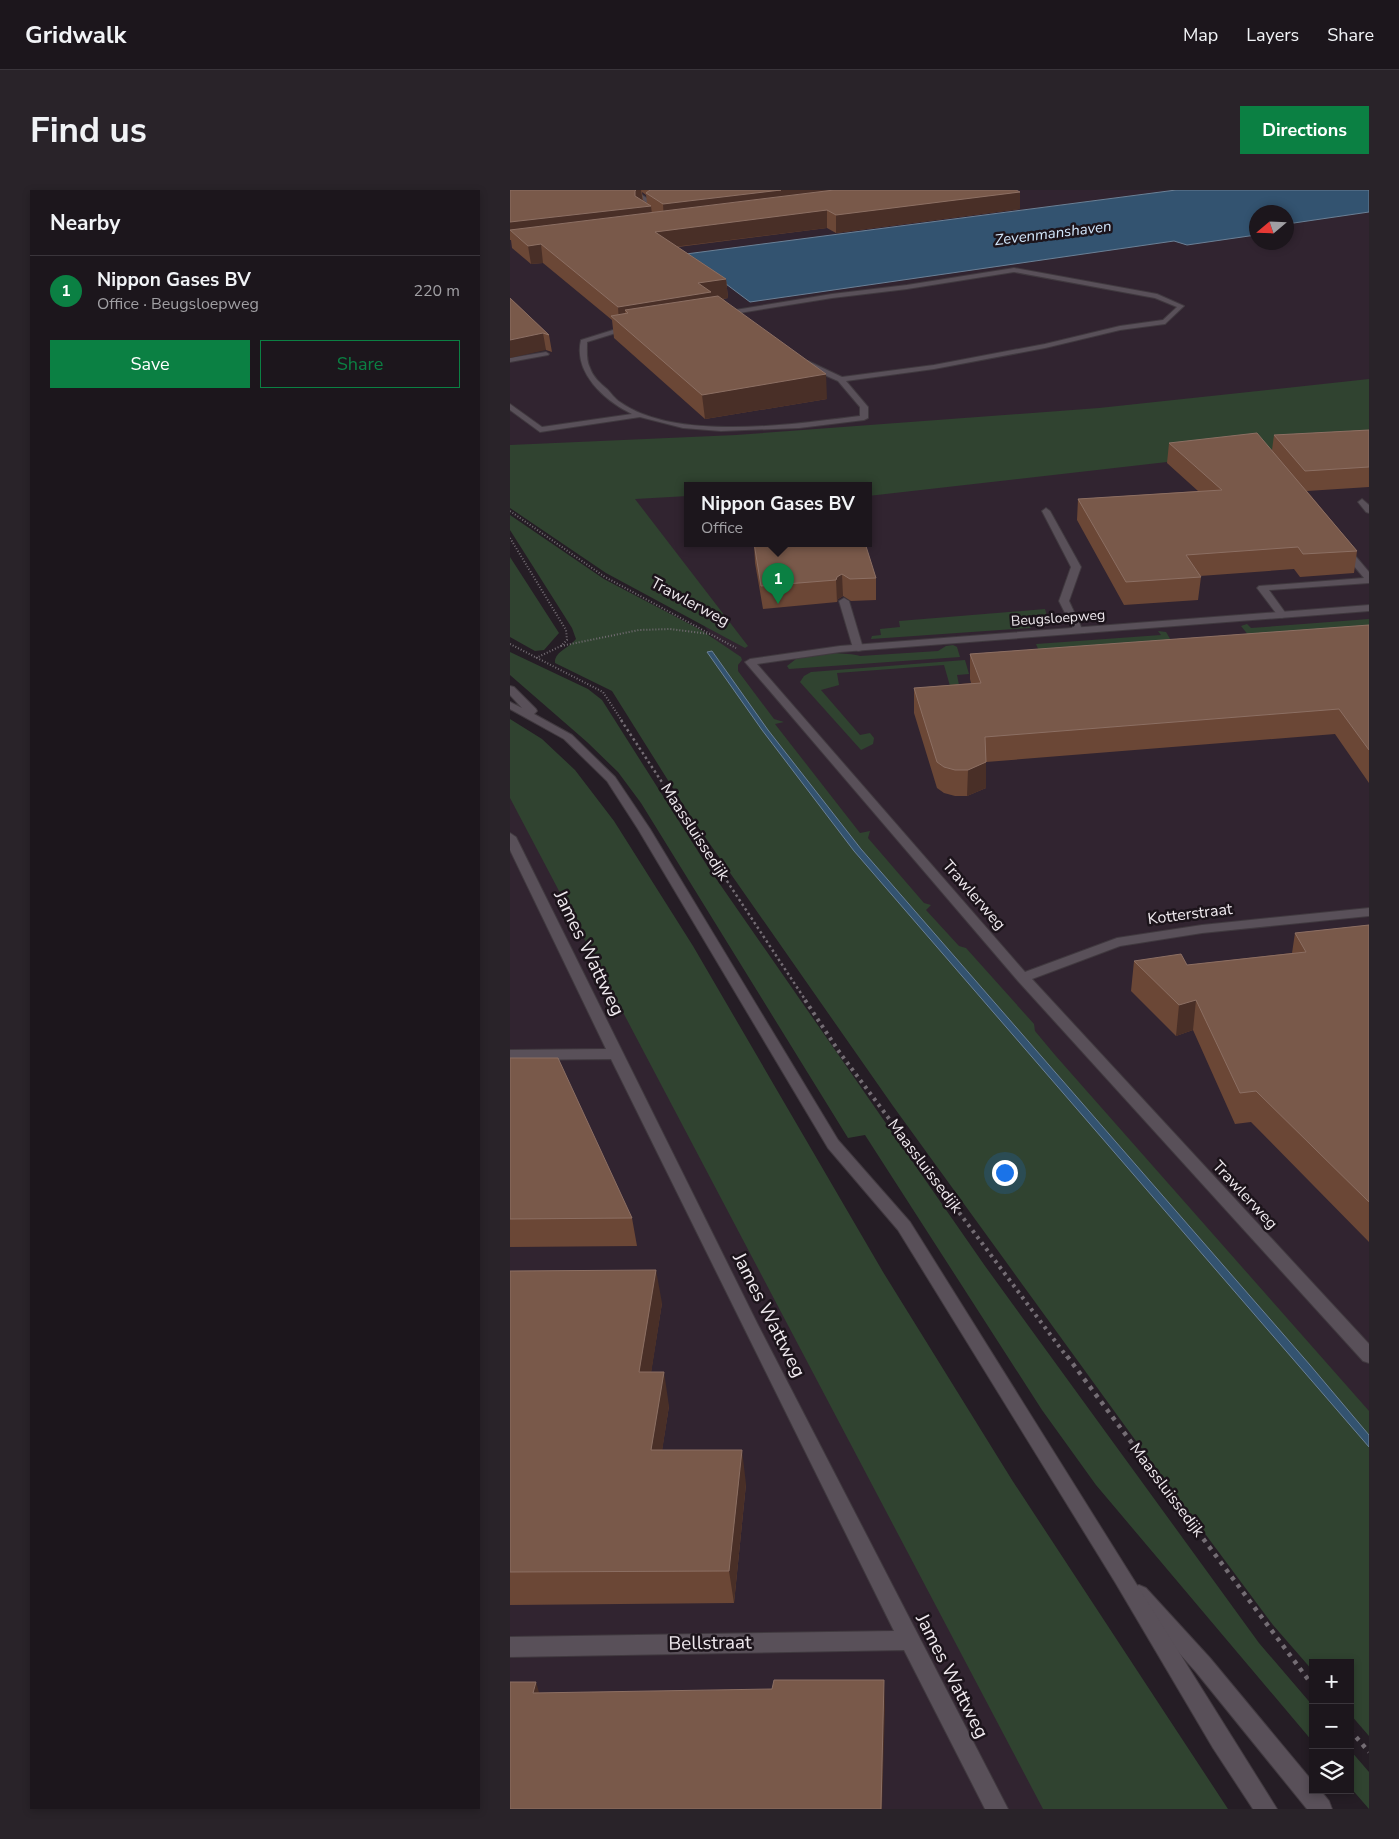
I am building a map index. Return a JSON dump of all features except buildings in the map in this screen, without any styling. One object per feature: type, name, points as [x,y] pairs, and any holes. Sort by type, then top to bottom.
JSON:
[{"type":"street","points":[[632,190],[647,205],[668,201]]},
{"type":"street","points":[[801,362],[841,379],[864,407],[864,418],[773,428],[696,428],[638,415],[604,394],[586,368],[583,342],[615,331],[832,296],[907,287],[1014,270],[1157,296],[1181,306],[1165,322],[1120,328],[1045,346],[934,367],[841,379]]},
{"type":"street","points":[[733,312],[740,317]]},
{"type":"street","points":[[510,360],[546,354]]},
{"type":"street","points":[[510,406],[540,430],[638,415]]},
{"type":"street","points":[[1362,502],[1369,510]]},
{"type":"street","points":[[1046,511],[1076,567],[1064,600],[1078,631]]},
{"type":"street","points":[[1338,542],[1369,579]]},
{"type":"street","points":[[1282,615],[1262,588],[1369,579]]},
{"type":"street","points":[[844,601],[858,648]]},
{"type":"street","name":"Beugsloepweg","points":[[750,662],[787,655],[858,648],[1369,608]]},
{"type":"street","name":"Trawlerweg","points":[[750,662],[1023,978],[1369,1356]]},
{"type":"street","points":[[510,689],[541,721]]},
{"type":"street","points":[[510,705],[568,737],[611,779],[644,829],[833,1144],[904,1226],[1122,1576],[1221,1741],[1266,1809]]},
{"type":"street","name":"James Wattweg","points":[[510,838],[614,1054],[909,1640],[997,1809]]},
{"type":"street","name":"Kotterstraat","points":[[1023,978],[1117,942],[1202,929],[1369,912]]},
{"type":"street","points":[[510,1055],[614,1054]]},
{"type":"street","points":[[1122,1576],[1203,1665],[1321,1809]]},
{"type":"street","name":"Bellstraat","points":[[510,1647],[909,1640]]},
{"type":"path","name":"Trawlerweg","points":[[510,511],[605,577],[716,635],[741,651],[750,662]]},
{"type":"path","points":[[510,538],[566,630],[567,640],[561,646],[536,659]]},
{"type":"path","points":[[561,646],[593,642],[629,631],[643,630],[676,630],[716,635]]},
{"type":"path","name":"Maassluissedijk","points":[[510,644],[603,692],[840,1053],[1309,1681]]},
{"type":"path","points":[[1354,1735],[1369,1752]]},
{"type":"shaded area","points":[[510,190],[1176,190],[686,254],[750,302],[1249,230],[1249,250],[1294,250],[1294,223],[1369,212],[1369,1437],[862,847],[703,624],[510,448]]},
{"type":"shaded area","points":[[510,766],[1070,1809],[510,1809]]},
{"type":"green space","points":[[1369,379],[1369,439],[872,496],[872,482],[684,482],[684,496],[635,499],[748,646],[745,648],[606,573],[510,508],[510,445],[736,435],[1099,408]]},
{"type":"green space","points":[[510,515],[604,579],[701,630],[741,657],[742,660],[738,665],[738,671],[774,719],[784,722],[775,724],[860,833],[870,831],[868,838],[924,903],[931,905],[926,910],[959,946],[966,948],[1034,1024],[1035,1031],[1055,1055],[1369,1411],[1369,1736],[1354,1719],[1354,1659],[1309,1659],[1309,1666],[1273,1625],[1133,1437],[893,1106],[691,817],[612,691],[555,663],[559,653],[576,639],[572,628],[510,530]]},
{"type":"green space","points":[[510,557],[559,633],[544,650],[535,651],[510,637]]},
{"type":"green space","points":[[1045,609],[1047,616],[1030,628],[871,639],[872,636],[881,635],[880,629],[900,627],[899,621]]},
{"type":"green space","points":[[1369,619],[1369,627],[1249,636],[1241,626],[1247,624],[1251,628]]},
{"type":"green space","points":[[1158,631],[1166,632],[1172,642],[1039,651],[1036,644],[1161,635]]},
{"type":"green space","points":[[953,645],[957,647],[960,657],[789,669],[787,666],[796,659],[818,654],[837,653],[860,656],[938,651],[946,646]]},
{"type":"green space","points":[[510,652],[588,689],[602,700],[708,867],[985,1266],[1259,1643],[1309,1701],[1309,1737],[1096,1485],[1042,1410],[865,1135],[848,1138],[641,803],[618,772],[587,742],[510,675]]},
{"type":"green space","points":[[965,660],[969,674],[957,675],[959,685],[950,686],[944,665],[837,673],[839,685],[821,690],[860,735],[870,733],[874,738],[873,744],[861,750],[800,682],[804,676],[811,672]]},
{"type":"green space","points":[[510,719],[542,739],[575,770],[614,821],[693,946],[883,1272],[1012,1480],[1228,1809],[1043,1809],[510,798]]},
{"type":"green space","points":[[1354,1755],[1369,1772],[1369,1809],[1354,1792]]},
{"type":"water","name":"Zevenmanshaven","points":[[1176,190],[1369,190],[1369,212],[1294,223],[1294,205],[1249,205],[1249,236],[1187,245],[1174,241],[750,302],[686,254]]},
{"type":"water","points":[[712,651],[768,730],[861,849],[1310,1365],[1369,1435],[1369,1447],[854,851],[762,730],[707,652]]},
{"type":"place","name":"Nippon Gases BV","points":[[778,604]]}]
